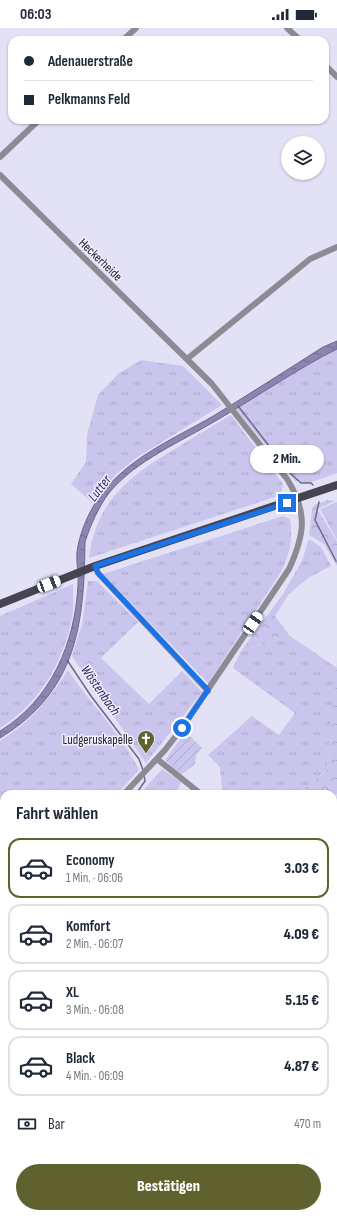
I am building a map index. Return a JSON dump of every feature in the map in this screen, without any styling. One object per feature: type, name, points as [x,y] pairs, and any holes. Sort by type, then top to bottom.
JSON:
[{"type":"main road","points":[[0,604],[69,576],[337,485]]},
{"type":"street","points":[[127,36],[136,28]]},
{"type":"street","points":[[287,28],[296,36]]},
{"type":"street","points":[[329,69],[337,77]]},
{"type":"street","points":[[0,157],[35,124]]},
{"type":"street","name":"Heckerheide","points":[[0,175],[187,359],[225,400],[287,479],[299,499]]},
{"type":"street","points":[[187,359],[310,259],[337,247]]},
{"type":"street","points":[[128,790],[157,759],[182,728],[289,569],[295,556],[300,535],[302,509],[299,499]]},
{"type":"street","points":[[92,568],[208,690]]},
{"type":"street","points":[[157,759],[196,790]]},
{"type":"green space","points":[[337,349],[337,473],[309,483],[295,481],[236,409],[301,367]]},
{"type":"green space","points":[[141,360],[183,366],[222,405],[136,458],[115,475],[93,503],[71,484],[86,462],[87,435],[98,395],[118,374]]},
{"type":"green space","points":[[231,415],[283,484],[281,495],[89,558],[93,538],[99,521],[107,506],[128,481],[157,460]]},
{"type":"green space","points":[[328,500],[335,501],[317,509],[337,541],[337,566],[324,544],[309,535],[314,505]]},
{"type":"green space","points":[[337,502],[337,540],[320,509]]},
{"type":"green space","points":[[283,516],[290,519],[291,533],[289,553],[281,572],[208,683],[103,574]]},
{"type":"green space","points":[[309,539],[321,547],[331,566],[308,578],[289,594],[283,594],[302,561]]},
{"type":"green space","points":[[88,581],[97,581],[138,622],[101,658],[149,704],[182,671],[202,692],[146,763],[72,656],[82,625]]},
{"type":"green space","points":[[73,584],[72,618],[68,635],[56,666],[38,695],[14,718],[0,728],[0,616]]},
{"type":"green space","points":[[283,594],[289,594],[275,616],[290,636],[241,651]]},
{"type":"green space","points":[[290,636],[337,668],[327,770],[302,790],[221,790],[222,789],[220,767],[208,755],[252,716],[279,735],[295,713],[233,668],[241,651]]},
{"type":"green space","points":[[337,662],[337,790],[302,790],[327,770]]},
{"type":"green space","points":[[68,670],[124,744],[139,770],[121,790],[0,790],[0,741],[30,718],[54,691]]},
{"type":"green space","points":[[186,732],[202,748],[196,755],[195,764],[181,775],[165,760]]},
{"type":"green space","points":[[162,769],[181,782],[178,790],[144,790]]},
{"type":"water","points":[[337,341],[337,349],[160,452],[132,471],[109,493],[95,516],[85,542],[82,601],[78,628],[71,654],[60,677],[46,699],[26,719],[0,738],[0,731],[18,718],[33,703],[57,668],[72,628],[76,607],[78,581],[77,552],[84,524],[98,499],[109,485],[122,472],[167,441],[215,415],[323,347]]},
{"type":"waterway","points":[[238,406],[291,474],[301,483],[311,483],[313,485]]},
{"type":"waterway","points":[[319,502],[315,520],[336,561]]},
{"type":"waterway","name":"Wöstenbach","points":[[67,660],[91,696],[139,759],[143,770]]},
{"type":"waterway","name":"Wöstenbach","points":[[139,790],[145,781],[144,775]]},
{"type":"place","name":"Ludgeruskapelle","points":[[146,754]]},
{"type":"route","points":[[182,728],[208,690],[98,573],[95,566],[287,503]]},
{"type":"water label","name":"Lutter","points":[[99,488]]}]
